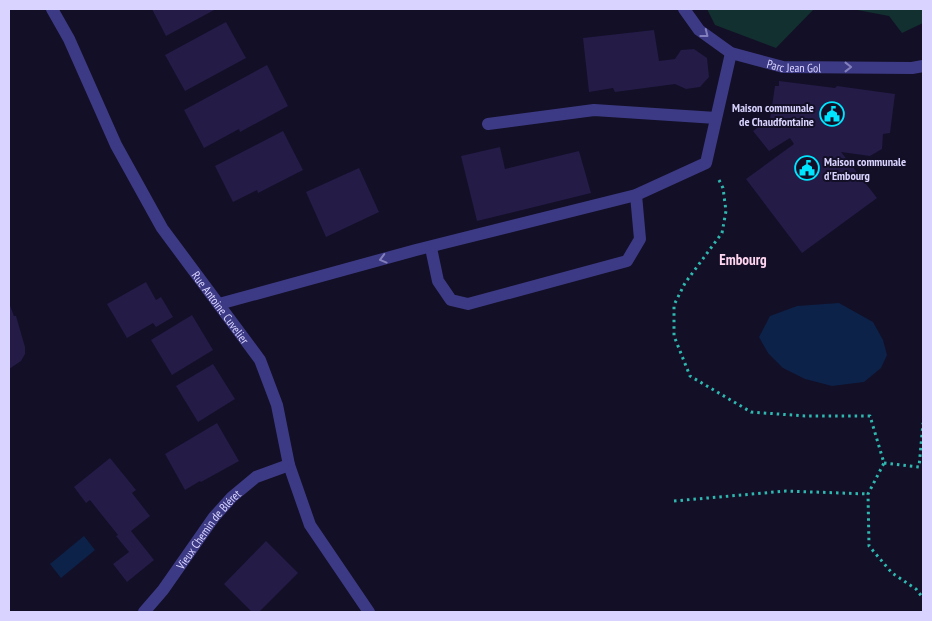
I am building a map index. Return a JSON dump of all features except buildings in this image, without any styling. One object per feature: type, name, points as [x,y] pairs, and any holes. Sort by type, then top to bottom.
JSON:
[{"type":"street","name":"Rue Antoine Cuvelier","points":[[52,9],[69,39],[116,145],[162,228],[260,360],[277,405],[289,465],[310,525],[369,612]]},
{"type":"street","name":"Parc Jean Gol","points":[[684,9],[699,30],[731,53],[783,67],[912,68],[923,66]]},
{"type":"street","points":[[219,304],[636,195],[706,163],[731,53]]},
{"type":"street","points":[[488,124],[594,110],[716,118]]},
{"type":"street","points":[[431,248],[438,281],[451,300],[468,304],[627,261],[640,239],[636,195]]},
{"type":"street","name":"Vieux Chemin de Bléret","points":[[144,612],[163,590],[214,517],[232,496],[256,477],[289,465]]},
{"type":"path","points":[[706,163],[723,188],[726,211],[722,233],[685,283],[674,305],[674,336],[690,376],[751,412],[805,416],[870,416],[884,463],[868,494],[869,546],[892,572],[916,589],[923,598]]},
{"type":"path","points":[[884,463],[918,467],[923,423]]},
{"type":"path","points":[[674,502],[786,491],[868,494]]},
{"type":"green space","points":[[707,9],[814,9],[776,48],[715,25]]},
{"type":"green space","points":[[852,9],[923,9],[923,23],[902,33],[889,16]]},
{"type":"water","points":[[839,303],[873,322],[883,340],[887,355],[881,368],[864,382],[832,386],[805,379],[783,368],[768,353],[759,337],[770,316],[797,306]]},
{"type":"water","points":[[84,536],[95,550],[61,578],[50,564]]},
{"type":"place","name":"Maison communale de Chaudfontaine","points":[[832,114]]},
{"type":"place","name":"Maison communale d'Embourg","points":[[807,168]]},
{"type":"district","name":"Embourg","points":[[743,259]]}]
